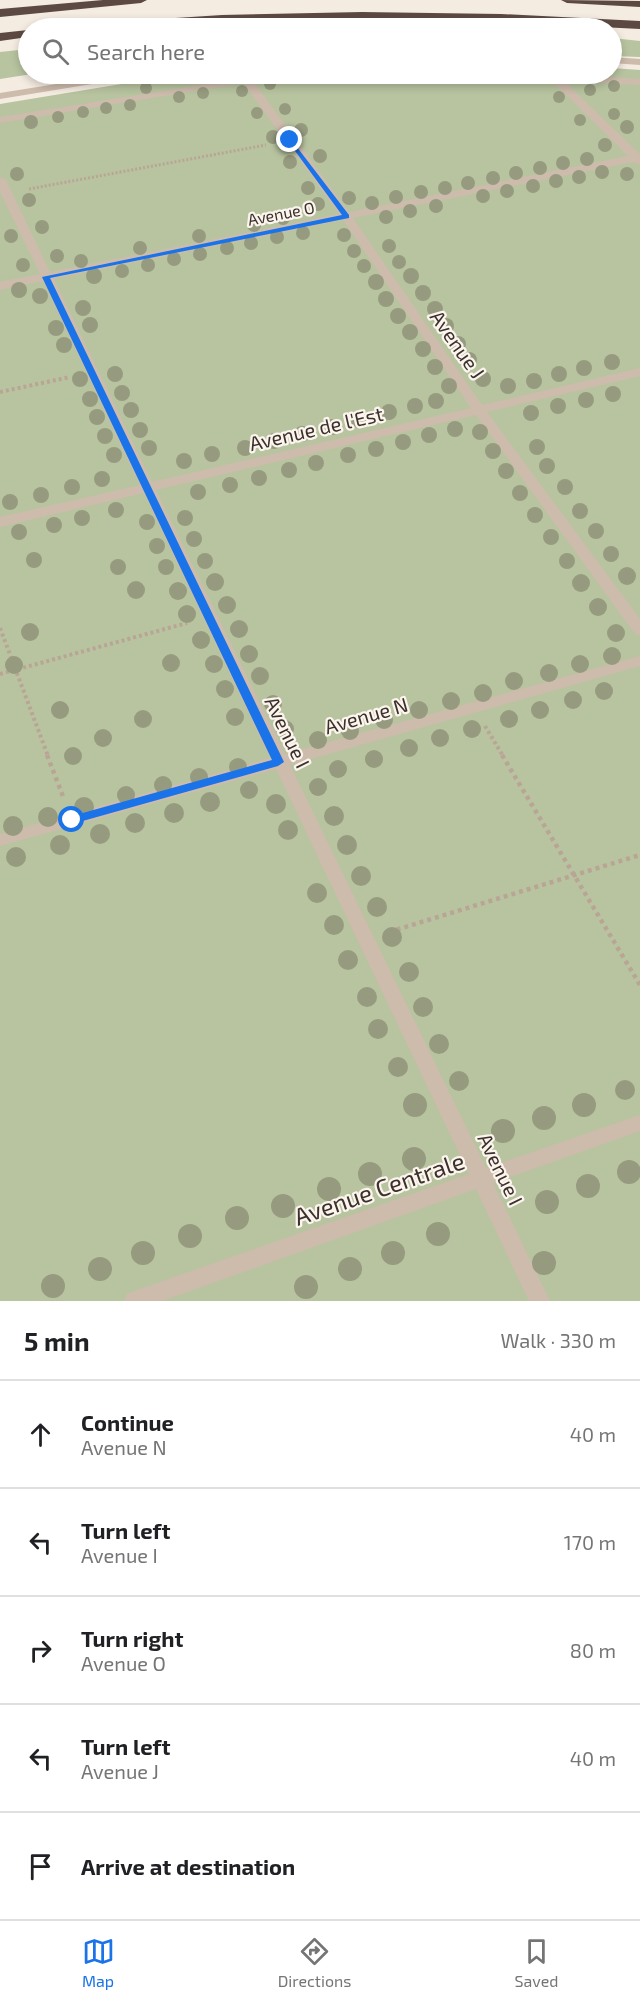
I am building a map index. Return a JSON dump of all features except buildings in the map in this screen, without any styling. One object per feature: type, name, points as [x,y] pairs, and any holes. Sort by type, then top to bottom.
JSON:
[{"type":"highway","points":[[0,13],[141,0]]},
{"type":"highway","points":[[567,0],[640,4]]},
{"type":"highway","points":[[229,18],[382,15],[459,18]]},
{"type":"highway","points":[[622,24],[640,25]]},
{"type":"highway","points":[[0,37],[18,35]]},
{"type":"lane","points":[[622,61],[640,62]]},
{"type":"lane","points":[[622,81],[640,82]]},
{"type":"lane","points":[[0,96],[74,84]]},
{"type":"lane","points":[[0,120],[216,84]]},
{"type":"lane","name":"Avenue J","points":[[250,84],[346,216],[479,410],[640,630]]},
{"type":"lane","points":[[561,84],[639,159]]},
{"type":"lane","name":"Avenue O","points":[[0,286],[639,159]]},
{"type":"lane","name":"Avenue I","points":[[3,187],[278,762],[483,1179],[540,1301]]},
{"type":"lane","name":"Avenue de l'Est","points":[[0,522],[640,372]]},
{"type":"lane","name":"Avenue N","points":[[0,840],[640,661]]},
{"type":"lane","name":"Avenue Centrale","points":[[134,1301],[640,1123]]},
{"type":"path","points":[[3,187],[290,140]]},
{"type":"path","points":[[0,392],[92,373]]},
{"type":"path","points":[[0,674],[209,617]]},
{"type":"path","points":[[0,628],[72,820]]},
{"type":"path","points":[[474,707],[640,985]]},
{"type":"path","points":[[365,939],[640,855]]},
{"type":"green space","points":[[622,39],[640,41],[640,57],[622,56]]},
{"type":"green space","points":[[18,50],[18,76],[0,79],[0,52]]},
{"type":"green space","points":[[622,69],[640,70],[640,1301],[0,1301],[0,104],[121,84],[622,84]]},
{"type":"route","points":[[72,820],[278,762],[46,277],[346,216],[290,140]]}]
